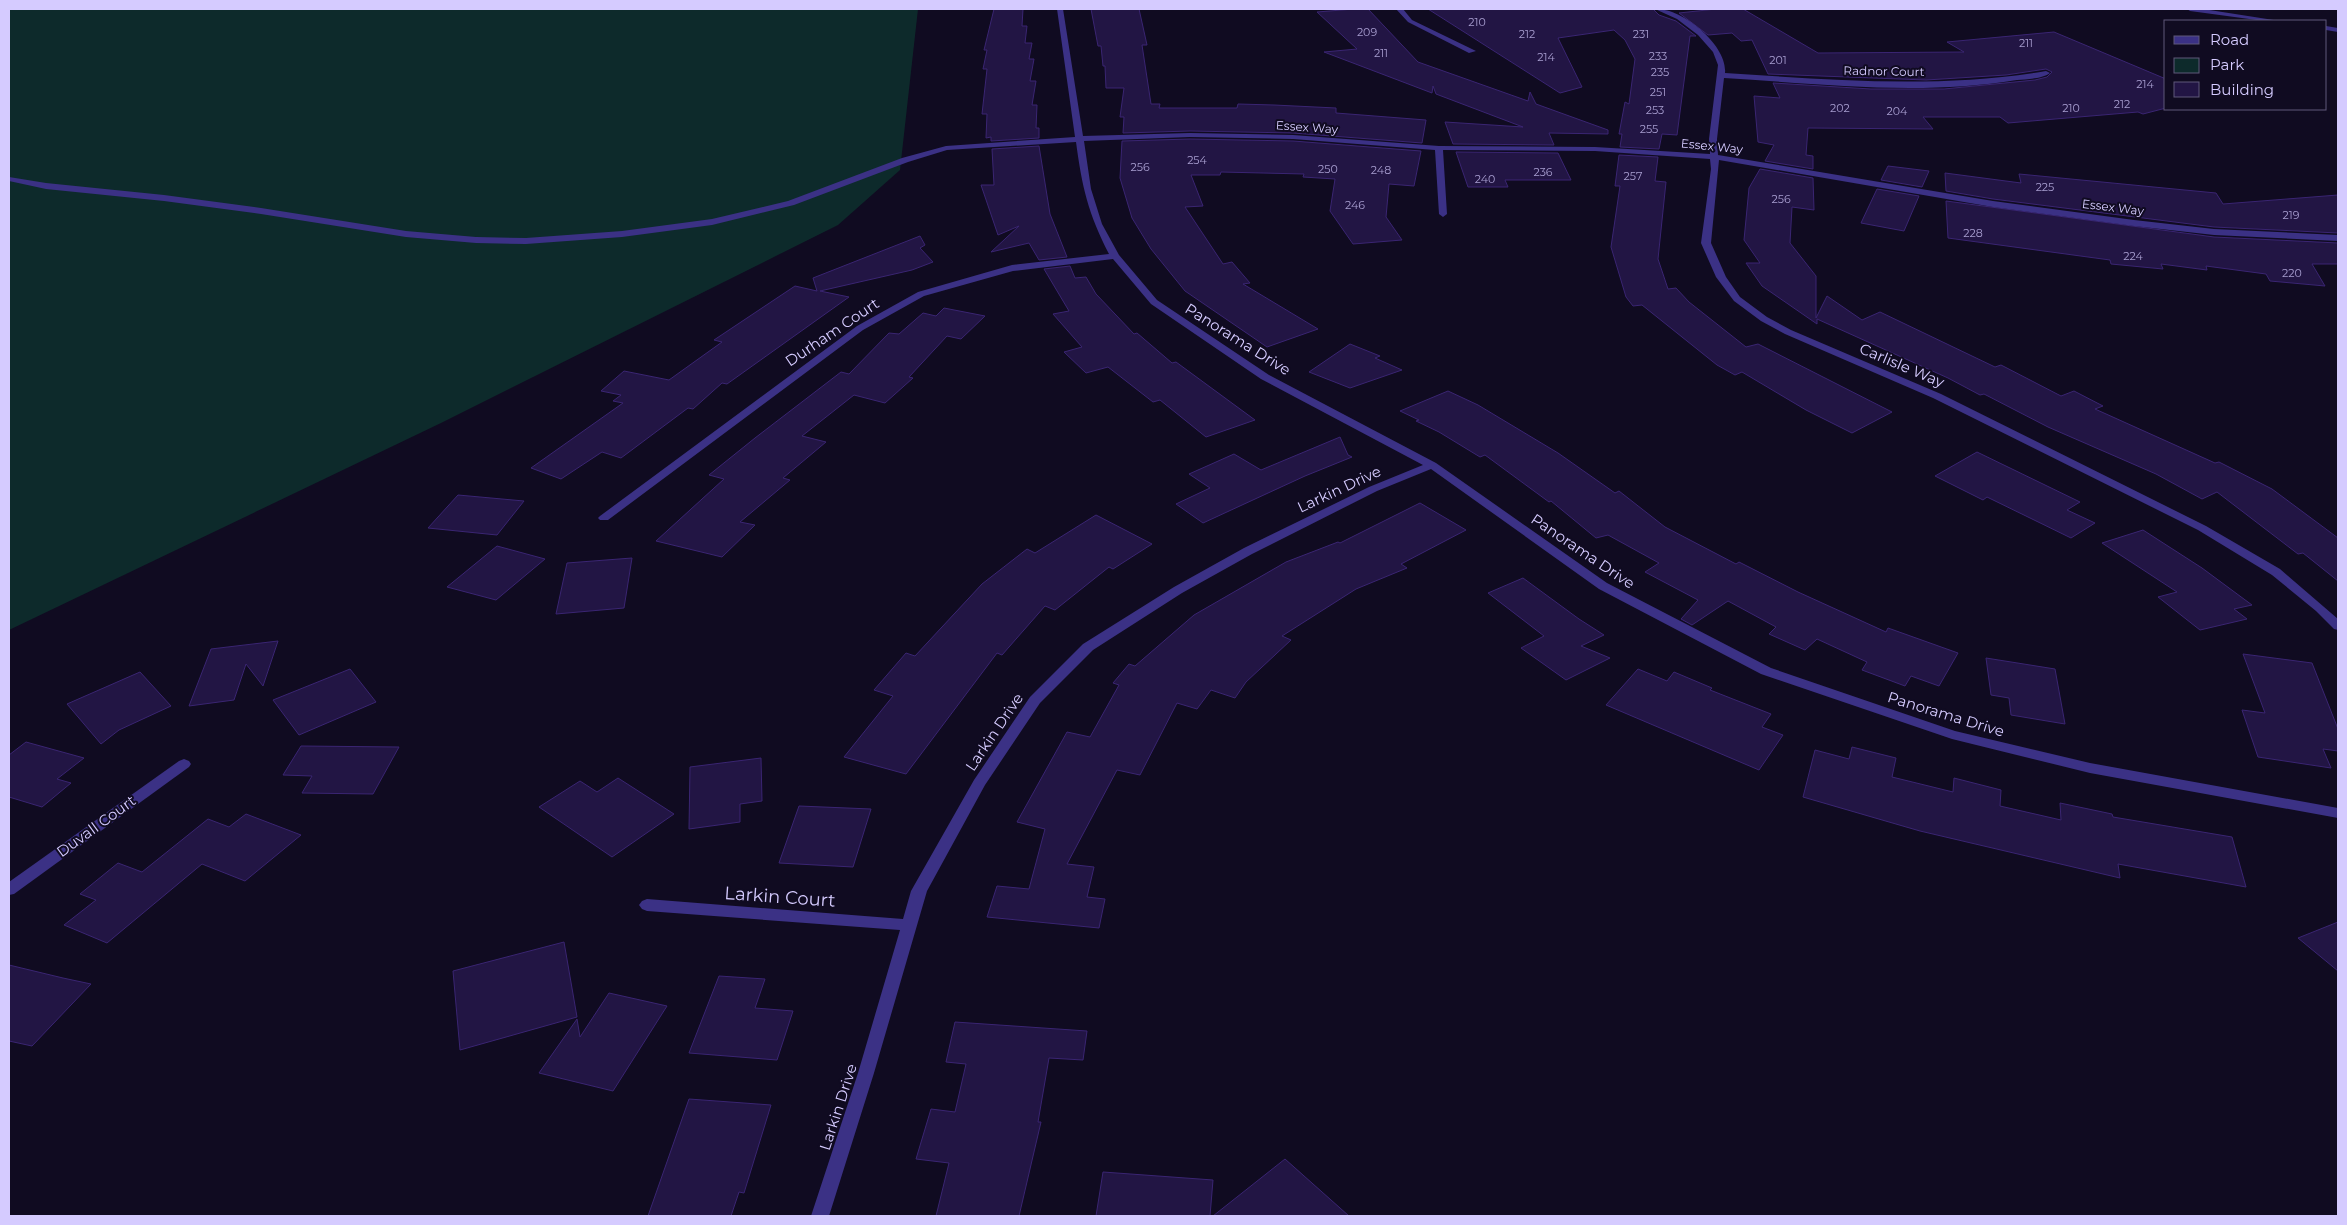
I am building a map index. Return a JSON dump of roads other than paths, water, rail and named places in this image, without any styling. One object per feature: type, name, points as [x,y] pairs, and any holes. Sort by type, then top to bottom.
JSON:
[{"type":"street","name":"Panorama Drive","points":[[1060,9],[1088,189],[1098,224],[1115,256],[1154,302],[1265,377],[1432,465],[1603,586],[1766,671],[1952,735],[2090,768],[2338,813]]},
{"type":"street","points":[[1398,9],[1410,21],[1472,51]]},
{"type":"street","name":"Carlisle Way","points":[[1658,9],[1679,18],[1701,33],[1716,51],[1722,65],[1713,139],[1715,169],[1706,243],[1721,277],[1737,299],[1764,320],[1858,363],[1938,396],[2202,528],[2276,572],[2320,608],[2338,626]]},
{"type":"street","points":[[2190,9],[2269,20]]},
{"type":"street","name":"Radnor Court","points":[[1720,75],[1844,82],[1950,84],[2016,80],[2046,73]]},
{"type":"street","name":"Essex Way","points":[[9,179],[46,186],[220,205],[406,234],[457,239],[526,241],[622,234],[721,220],[791,203],[904,160],[946,148],[1079,139],[1190,135],[1274,137],[1439,148],[1595,149],[1714,158],[1993,204],[2134,223],[2214,232],[2338,238]]},
{"type":"street","points":[[1439,148],[1443,214]]},
{"type":"street","name":"Durham Court","points":[[604,518],[860,328],[921,294],[1012,268],[1115,256]]},
{"type":"street","name":"Larkin Drive","points":[[820,1216],[866,1073],[918,891],[979,783],[1035,700],[1088,647],[1178,590],[1248,551],[1373,489],[1432,465]]},
{"type":"street","name":"Duvall Court","points":[[9,890],[184,764]]},
{"type":"street","name":"Larkin Court","points":[[647,905],[909,926]]}]
